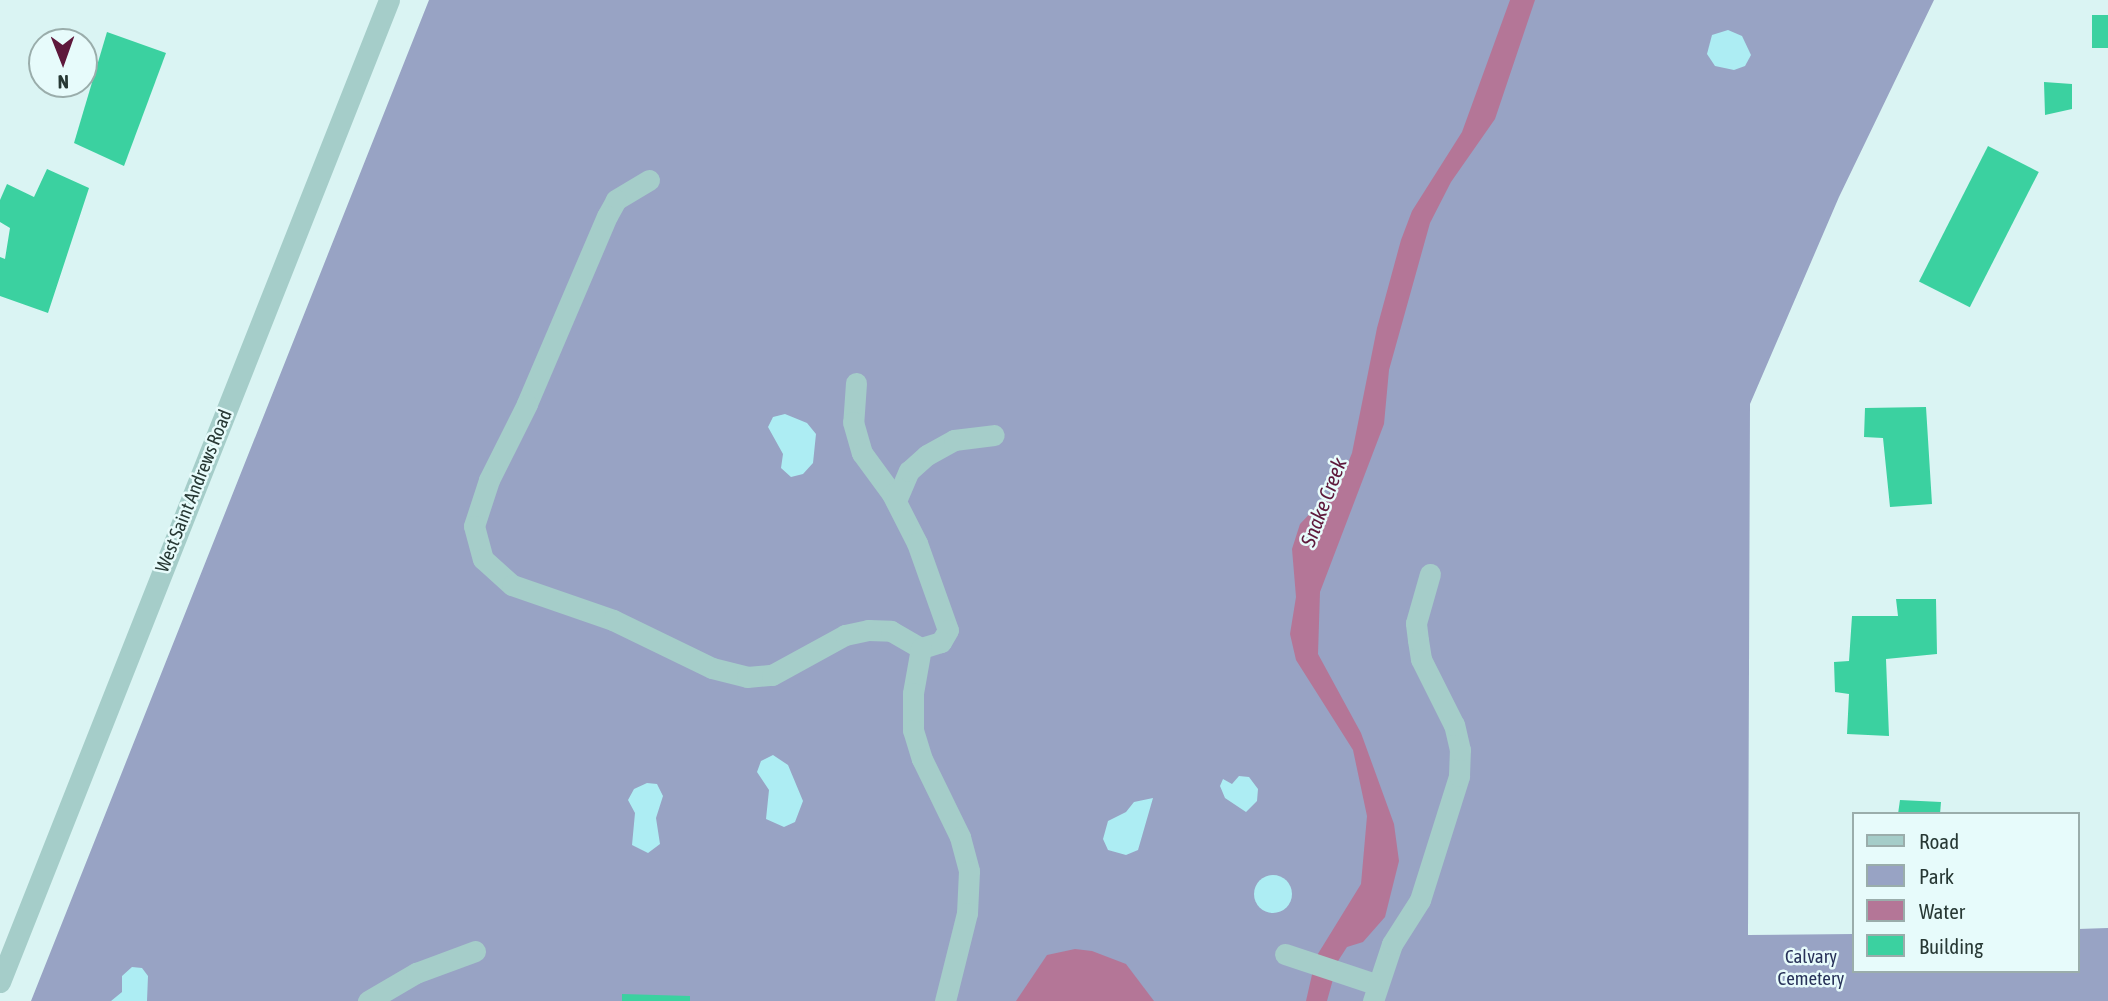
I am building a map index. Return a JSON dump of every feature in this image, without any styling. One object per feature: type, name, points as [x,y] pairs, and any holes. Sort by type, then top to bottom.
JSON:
[{"type":"street","name":"West Saint Andrews Road","points":[[0,982],[389,0]]},
{"type":"street","points":[[649,180],[615,200],[527,404],[489,480],[474,526],[483,559],[512,585],[613,620],[712,668],[747,677],[772,676],[845,635],[868,630],[891,631],[921,648],[941,642],[948,630],[917,542],[896,502],[862,453],[853,422],[856,383]]},
{"type":"street","points":[[896,502],[909,471],[928,455],[954,440],[994,435]]},
{"type":"street","points":[[1295,958],[1350,975],[1374,992],[1392,944],[1420,900],[1459,776],[1460,750],[1454,726],[1418,640],[1416,623],[1430,574]]},
{"type":"street","points":[[921,648],[913,693],[913,730],[960,837],[969,871],[967,913],[945,1001]]},
{"type":"street","points":[[368,1001],[416,974],[475,951]]},
{"type":"green space","name":"Calvary Cemetery","points":[[429,0],[1934,0],[1839,197],[1750,404],[1748,935],[1853,934],[1853,973],[2080,973],[2080,929],[2108,928],[2108,1001],[31,1001]]},
{"type":"sand","points":[[1728,30],[1742,36],[1751,55],[1745,66],[1734,70],[1715,66],[1707,54],[1712,35]]},
{"type":"sand","points":[[785,414],[807,423],[816,434],[813,463],[803,474],[791,477],[781,468],[783,454],[768,427],[773,417]]},
{"type":"sand","points":[[773,755],[788,765],[803,801],[795,822],[784,827],[766,819],[769,790],[757,772],[761,761]]},
{"type":"sand","points":[[1239,776],[1249,777],[1258,789],[1257,801],[1246,812],[1225,798],[1220,786],[1223,779],[1232,784]]},
{"type":"sand","points":[[647,783],[657,784],[663,796],[656,818],[660,844],[648,853],[632,845],[635,813],[628,800],[634,789]]},
{"type":"sand","points":[[1153,798],[1138,850],[1126,855],[1108,850],[1103,839],[1108,821],[1126,812],[1134,802]]},
{"type":"sand","points":[[1273,875],[1287,880],[1292,894],[1287,908],[1273,913],[1259,908],[1254,894],[1259,880]]},
{"type":"sand","points":[[132,967],[142,968],[148,976],[147,1001],[111,1001],[122,992],[122,976]]},
{"type":"water","name":"Snake Creek","points":[[1510,0],[1535,0],[1495,119],[1451,182],[1430,223],[1389,370],[1384,424],[1320,592],[1318,654],[1361,733],[1394,824],[1399,861],[1385,917],[1363,942],[1347,947],[1338,961],[1327,1001],[1306,1001],[1316,957],[1361,884],[1367,816],[1353,750],[1296,660],[1290,634],[1296,597],[1292,549],[1300,524],[1340,482],[1352,453],[1377,328],[1401,240],[1412,211],[1462,132]]},
{"type":"water","points":[[1075,949],[1092,951],[1126,964],[1154,1001],[1016,1001],[1047,955]]},
{"type":"building","points":[[2092,15],[2108,15],[2108,48],[2092,48]]},
{"type":"building","points":[[107,32],[166,53],[124,166],[74,143],[87,98],[98,98],[98,62]]},
{"type":"building","points":[[2044,82],[2072,84],[2072,109],[2045,115]]},
{"type":"building","points":[[1988,146],[2039,172],[1970,307],[1919,281]]},
{"type":"building","points":[[47,169],[89,188],[48,313],[0,296],[0,257],[5,259],[10,228],[0,222],[0,200],[7,184],[34,197]]},
{"type":"building","points":[[1926,407],[1932,504],[1890,507],[1883,438],[1864,437],[1865,408]]},
{"type":"building","points":[[1896,599],[1936,599],[1937,654],[1886,659],[1889,736],[1847,734],[1849,694],[1835,692],[1834,662],[1849,661],[1852,616],[1898,616]]},
{"type":"building","points":[[1900,800],[1941,802],[1940,812],[1898,812]]},
{"type":"building","points":[[622,994],[690,996],[690,1001],[622,1001]]}]
